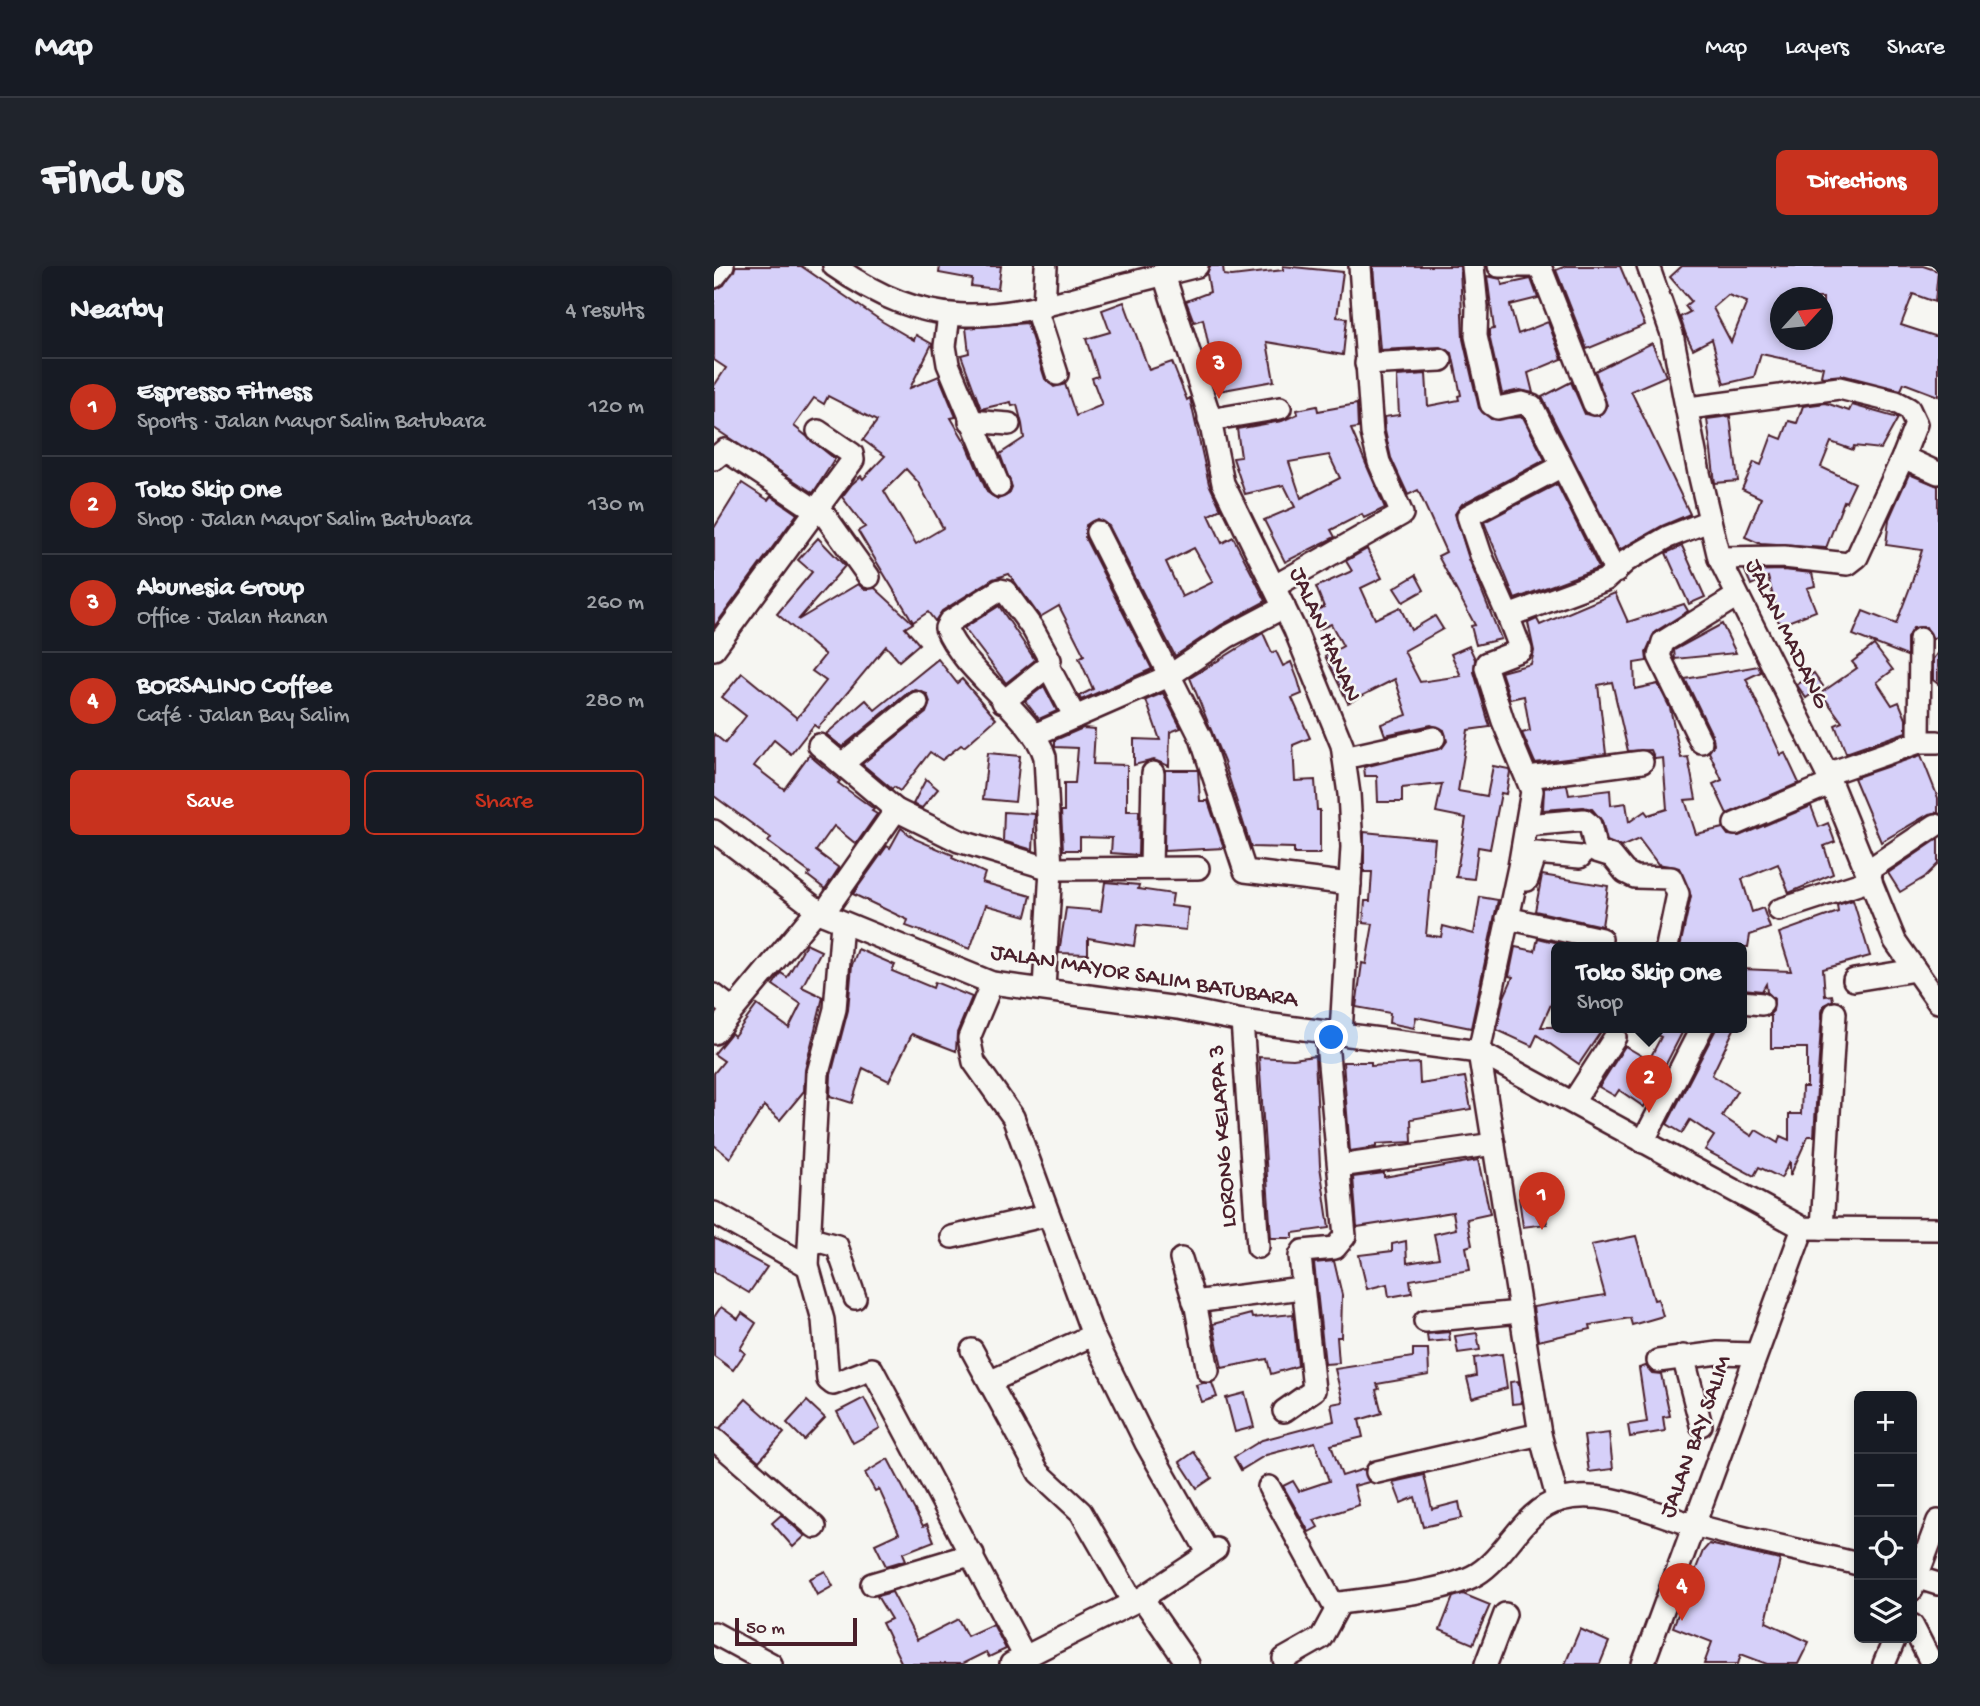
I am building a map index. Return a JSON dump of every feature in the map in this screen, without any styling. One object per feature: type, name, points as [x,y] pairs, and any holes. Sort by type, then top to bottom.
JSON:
[{"type":"street","points":[[714,277],[723,266]]},
{"type":"street","points":[[834,266],[868,290],[888,299],[949,315],[988,316],[1040,308],[1197,266]]},
{"type":"street","points":[[1275,586],[1402,514],[1379,463],[1372,433],[1360,266]]},
{"type":"street","points":[[1473,266],[1476,335],[1491,404],[1497,408],[1522,403],[1532,406],[1616,572]]},
{"type":"street","points":[[1499,266],[1532,266]]},
{"type":"street","points":[[1540,266],[1594,404]]},
{"type":"street","name":"JALAN MADANG","points":[[1648,266],[1672,334],[1689,408],[1709,521],[1719,558],[1828,779],[1895,941],[1925,972],[1938,1002]]},
{"type":"street","points":[[1046,267],[1040,308],[1057,374]]},
{"type":"street","name":"JALAN HANAN","points":[[1164,275],[1209,420],[1217,463],[1230,500],[1275,586],[1331,714],[1344,758],[1352,848],[1334,1032],[1339,1166],[1345,1236],[1335,1248],[1301,1254],[1301,1288]]},
{"type":"street","points":[[949,315],[945,346],[948,364],[999,486]]},
{"type":"street","points":[[1366,364],[1441,360]]},
{"type":"street","points":[[1689,408],[1839,388],[1896,402],[1909,409],[1916,424],[1857,557],[1848,564],[1784,557],[1719,558]]},
{"type":"street","points":[[1209,420],[1280,408]]},
{"type":"street","points":[[970,421],[1009,424]]},
{"type":"street","points":[[714,649],[817,511],[853,457],[818,431]]},
{"type":"street","points":[[714,458],[725,450],[817,511],[830,522],[869,578]]},
{"type":"street","points":[[1903,457],[1938,473]]},
{"type":"street","points":[[1558,1501],[1540,1434],[1479,1052],[1524,869],[1532,791],[1503,721],[1486,668],[1493,658],[1521,650],[1481,555],[1468,516],[1562,466]]},
{"type":"street","points":[[1508,616],[1605,580],[1626,561],[1668,537],[1709,521]]},
{"type":"street","points":[[1097,532],[1200,738],[1245,871],[1350,884]]},
{"type":"street","points":[[1044,988],[1051,869],[1045,757],[1041,744],[1034,735],[1003,702],[948,634],[946,628],[949,622],[995,592],[1005,591],[1048,655],[1048,666],[1075,718]]},
{"type":"street","points":[[1701,742],[1659,656],[1659,648],[1663,642],[1737,596]]},
{"type":"street","points":[[1034,735],[1168,676],[1227,637],[1284,607]]},
{"type":"street","points":[[1735,824],[1828,779],[1929,742],[1920,639]]},
{"type":"street","points":[[1003,702],[1048,666]]},
{"type":"street","points":[[842,764],[917,703]]},
{"type":"street","points":[[1344,758],[1434,738]]},
{"type":"street","points":[[819,745],[896,810],[959,841],[1051,869],[1198,868]]},
{"type":"street","points":[[1528,777],[1642,762]]},
{"type":"street","points":[[1151,869],[1153,773]]},
{"type":"street","points":[[714,1033],[732,1009],[828,916],[896,810]]},
{"type":"street","points":[[1527,825],[1584,820],[1590,825],[1596,851],[1612,856],[1625,872],[1642,878],[1671,878],[1678,894],[1668,942]]},
{"type":"street","points":[[1779,910],[1869,876],[1936,825]]},
{"type":"street","name":"JALAN MAYOR SALIM BATUBARA","points":[[714,831],[828,916],[992,983],[1044,988],[1242,1021],[1479,1052],[1643,1142],[1812,1228],[1938,1229]]},
{"type":"street","points":[[1524,869],[1536,853],[1580,857]]},
{"type":"street","points":[[828,916],[835,1009],[818,1073],[808,1266],[823,1320],[828,1380],[833,1384],[872,1370],[1028,1659],[1137,1600],[1212,1552],[1146,1443],[1093,1335],[1013,1117],[974,1062],[968,1048],[969,1038],[992,983]]},
{"type":"street","points":[[1513,919],[1601,939]]},
{"type":"street","points":[[1854,980],[1925,972]]},
{"type":"street","points":[[714,995],[732,1009]]},
{"type":"street","name":"JALAN BAY SALIM","points":[[1643,1664],[1754,1354],[1812,1228],[1835,1013]]},
{"type":"street","name":"LORONG KELAPA 3","points":[[1242,1021],[1258,1247]]},
{"type":"street","points":[[1643,1142],[1699,1033]]},
{"type":"street","points":[[1573,1102],[1615,1037]]},
{"type":"street","points":[[1339,1166],[1494,1144]]},
{"type":"street","points":[[714,1213],[808,1266]]},
{"type":"street","points":[[952,1237],[1047,1215]]},
{"type":"street","points":[[811,1239],[837,1246],[855,1298]]},
{"type":"street","points":[[1181,1259],[1194,1302],[1208,1371]]},
{"type":"street","points":[[1194,1302],[1301,1288],[1314,1390],[1284,1411]]},
{"type":"street","points":[[1425,1321],[1520,1312]]},
{"type":"street","points":[[991,1381],[1093,1335]]},
{"type":"street","points":[[972,1350],[1039,1473],[1047,1484],[1081,1512],[1137,1600],[1188,1664]]},
{"type":"street","points":[[1658,1361],[1683,1356],[1754,1354]]},
{"type":"street","points":[[1683,1356],[1701,1425]]},
{"type":"street","points":[[1377,1472],[1540,1434]]},
{"type":"street","points":[[714,1439],[815,1528]]},
{"type":"street","points":[[1269,1487],[1337,1604]]},
{"type":"street","points":[[1337,1604],[1460,1583],[1480,1573],[1535,1514],[1558,1501],[1592,1497],[1617,1499],[1694,1525],[1854,1563]]},
{"type":"street","points":[[1913,1580],[1938,1521]]},
{"type":"street","points":[[873,1584],[973,1553]]},
{"type":"street","points":[[1917,1581],[1938,1584]]},
{"type":"street","points":[[1284,1659],[1321,1638],[1337,1604]]},
{"type":"street","points":[[1486,1664],[1505,1614]]},
{"type":"street","points":[[714,1633],[771,1664]]},
{"type":"street","points":[[1917,1635],[1932,1664]]},
{"type":"street","points":[[1884,1664],[1893,1643]]},
{"type":"building","points":[[736,266],[801,266],[883,322],[914,340],[916,335],[932,344],[910,388],[939,376],[956,417],[951,418],[968,447],[987,492],[998,499],[1009,494],[1012,487],[1000,454],[1024,438],[1022,424],[1017,405],[1012,406],[1011,402],[981,409],[961,355],[969,353],[966,328],[1027,323],[1045,379],[1054,387],[1065,384],[1076,416],[1102,405],[1092,378],[1098,376],[1086,339],[1110,332],[1102,310],[1124,302],[1149,370],[1172,362],[1187,400],[1190,398],[1209,484],[1221,509],[1209,515],[1222,543],[1233,537],[1266,601],[1221,625],[1175,656],[1109,526],[1097,519],[1086,525],[1085,538],[1152,669],[1081,700],[1079,696],[1093,689],[1079,658],[1084,655],[1059,606],[1040,617],[1009,574],[993,579],[942,611],[935,621],[928,612],[913,622],[858,531],[865,527],[842,497],[852,484],[861,476],[863,479],[885,456],[863,440],[877,421],[828,396],[824,404],[814,398],[794,426],[835,459],[813,493],[714,428],[714,386],[726,368],[714,360],[714,290],[724,285]],"holes":[[[906,469],[918,482],[943,528],[916,544],[884,491]],[[1194,548],[1213,582],[1182,597],[1166,562]]]},
{"type":"building","points":[[940,266],[1001,266],[998,289],[971,286],[972,279],[939,273]]},
{"type":"building","points":[[1210,266],[1223,266],[1224,275],[1232,276],[1283,270],[1283,266],[1343,272],[1337,317],[1347,318],[1343,355],[1267,342],[1274,381],[1218,391],[1203,319],[1194,322],[1186,301],[1210,292],[1207,274]]},
{"type":"building","points":[[1373,266],[1460,266],[1463,339],[1479,408],[1491,419],[1523,417],[1545,460],[1462,504],[1455,514],[1469,559],[1501,639],[1476,645],[1471,626],[1475,625],[1438,556],[1446,552],[1418,490],[1408,495],[1391,458],[1385,431],[1384,417],[1399,415],[1397,376],[1426,374],[1428,406],[1459,400],[1458,396],[1461,395],[1452,353],[1440,347],[1380,350]]},
{"type":"building","points":[[1566,266],[1620,266],[1645,325],[1587,349],[1556,270]]},
{"type":"building","points":[[1682,266],[1923,266],[1938,271],[1935,302],[1913,294],[1901,325],[1938,337],[1938,396],[1904,383],[1901,390],[1842,375],[1823,377],[1823,367],[1761,354],[1754,377],[1724,384],[1712,339],[1693,349],[1686,335],[1680,317],[1690,312],[1685,306],[1691,301],[1670,277]],"holes":[[[1728,295],[1747,302],[1731,342],[1713,308]]]},
{"type":"building","points":[[1487,276],[1501,279],[1502,285],[1531,279],[1538,298],[1510,305],[1518,334],[1548,322],[1562,359],[1528,373],[1533,393],[1520,390],[1502,394],[1489,335],[1489,330],[1494,329]]},
{"type":"building","points":[[1652,343],[1666,376],[1631,391],[1690,514],[1619,550],[1542,397],[1571,382],[1585,414],[1599,416],[1607,405],[1595,371]]},
{"type":"building","points":[[1826,403],[1849,411],[1852,405],[1898,418],[1881,449],[1854,446],[1853,450],[1831,442],[1821,467],[1855,483],[1846,502],[1844,501],[1826,548],[1761,544],[1745,537],[1761,498],[1742,489],[1754,462],[1761,465],[1772,435],[1782,439],[1789,421],[1797,423],[1803,406]]},
{"type":"building","points":[[1357,404],[1358,428],[1351,429],[1385,508],[1364,518],[1362,514],[1331,530],[1335,537],[1285,562],[1264,520],[1295,507],[1284,485],[1245,494],[1233,458],[1241,457],[1237,429],[1282,421],[1298,414],[1297,410],[1317,406],[1318,411]],"holes":[[[1329,455],[1340,478],[1301,498],[1289,462]]]},
{"type":"building","points":[[1730,416],[1738,481],[1715,483],[1707,419]]},
{"type":"building","points":[[1909,474],[1938,486],[1938,635],[1933,639],[1926,627],[1913,628],[1907,638],[1907,656],[1853,635],[1863,611],[1896,624],[1912,582],[1922,550],[1886,545],[1889,519]]},
{"type":"building","points":[[742,483],[768,500],[771,496],[797,514],[714,627],[714,528]]},
{"type":"building","points":[[1557,484],[1599,568],[1515,599],[1484,522]]},
{"type":"building","points":[[818,538],[845,566],[798,620],[858,584],[864,589],[875,588],[913,623],[905,628],[919,644],[899,661],[886,646],[818,728],[814,725],[791,754],[774,740],[754,766],[784,789],[809,755],[840,781],[838,783],[877,814],[856,844],[834,826],[816,851],[839,868],[825,889],[808,876],[810,873],[768,842],[771,838],[714,796],[714,734],[725,743],[746,716],[722,697],[742,673],[797,718],[826,681],[812,671],[825,655],[777,614],[812,572],[798,560]]},
{"type":"building","points":[[1682,546],[1705,597],[1689,604],[1666,553]]},
{"type":"building","points":[[1367,549],[1382,578],[1361,588],[1375,619],[1400,607],[1411,630],[1435,616],[1443,629],[1404,651],[1420,682],[1461,676],[1451,654],[1469,646],[1475,659],[1474,672],[1490,727],[1468,730],[1458,791],[1487,796],[1493,766],[1509,769],[1510,772],[1506,794],[1501,793],[1490,849],[1478,847],[1474,879],[1456,877],[1466,818],[1436,812],[1442,784],[1402,788],[1402,802],[1378,802],[1377,776],[1365,776],[1364,767],[1442,748],[1447,741],[1444,730],[1431,725],[1385,735],[1381,724],[1407,715],[1395,679],[1348,703],[1325,656],[1343,646],[1331,624],[1318,630],[1310,613],[1324,607],[1316,587],[1352,571],[1346,561]]},
{"type":"building","points":[[1783,570],[1812,573],[1815,586],[1807,588],[1816,611],[1780,625],[1772,605],[1775,604],[1768,577],[1751,585],[1745,571]]},
{"type":"building","points":[[1416,575],[1424,590],[1403,602],[1394,588]]},
{"type":"building","points":[[1615,593],[1628,622],[1684,604],[1688,611],[1655,632],[1646,652],[1647,661],[1634,663],[1635,689],[1658,684],[1670,708],[1681,758],[1688,757],[1696,799],[1685,800],[1696,834],[1723,828],[1728,835],[1739,836],[1811,806],[1819,827],[1828,823],[1835,842],[1824,846],[1833,874],[1789,893],[1778,864],[1742,879],[1752,912],[1763,908],[1770,928],[1750,935],[1748,947],[1747,942],[1681,942],[1691,896],[1679,868],[1658,864],[1639,839],[1621,847],[1607,841],[1602,821],[1592,809],[1583,807],[1543,810],[1544,788],[1567,785],[1569,795],[1610,790],[1611,805],[1626,803],[1629,822],[1645,811],[1648,815],[1667,809],[1663,758],[1655,759],[1651,750],[1628,751],[1612,682],[1598,685],[1606,754],[1535,763],[1522,733],[1530,731],[1524,696],[1510,699],[1501,672],[1531,664],[1534,651],[1528,623],[1537,619],[1540,625]]},
{"type":"building","points":[[999,606],[1035,660],[1006,683],[964,628]]},
{"type":"building","points":[[1722,624],[1736,653],[1675,659],[1674,650]]},
{"type":"building","points":[[1263,633],[1272,653],[1276,651],[1283,666],[1291,662],[1302,694],[1292,698],[1310,738],[1293,745],[1295,781],[1315,780],[1317,810],[1320,810],[1320,854],[1294,854],[1294,848],[1251,847],[1224,762],[1190,678]]},
{"type":"building","points":[[1874,645],[1893,670],[1877,682],[1892,705],[1899,702],[1906,719],[1906,732],[1846,753],[1835,725],[1842,722],[1821,693],[1857,668],[1852,662]]},
{"type":"building","points":[[1938,652],[1938,684],[1933,680],[1933,659]]},
{"type":"building","points":[[938,659],[957,683],[962,679],[996,719],[964,747],[961,745],[942,760],[930,752],[900,791],[894,787],[892,789],[862,764],[926,713],[930,702],[927,694],[916,690],[909,692],[842,747],[826,734],[866,700],[875,710]]},
{"type":"building","points":[[1758,666],[1761,672],[1746,679],[1781,755],[1785,753],[1799,783],[1727,814],[1713,784],[1722,780],[1709,752],[1714,744],[1713,737],[1685,679]]},
{"type":"building","points":[[1814,673],[1823,686],[1806,698],[1797,685]]},
{"type":"building","points":[[1044,686],[1057,711],[1039,719],[1025,701]]},
{"type":"building","points":[[1163,693],[1181,728],[1170,732],[1169,766],[1154,760],[1134,765],[1134,739],[1160,740],[1146,700]]},
{"type":"building","points":[[1083,728],[1095,729],[1093,764],[1127,765],[1127,811],[1139,811],[1138,855],[1111,853],[1112,838],[1080,837],[1080,850],[1063,850],[1061,811],[1064,811],[1064,783],[1075,783],[1078,748],[1055,747],[1055,740]]},
{"type":"building","points":[[988,753],[1020,756],[1015,802],[983,799]]},
{"type":"building","points":[[1921,755],[1938,798],[1938,812],[1929,814],[1881,842],[1854,778]]},
{"type":"building","points":[[1165,770],[1198,770],[1200,801],[1208,801],[1224,848],[1164,851]]},
{"type":"building","points":[[926,779],[938,789],[922,808],[913,804]]},
{"type":"building","points":[[1004,812],[1035,814],[1033,850],[1003,841]]},
{"type":"building","points":[[901,828],[915,839],[953,855],[952,858],[985,873],[982,882],[1031,896],[1026,916],[986,905],[970,949],[906,926],[908,920],[853,894],[887,846],[890,848]]},
{"type":"building","points":[[1364,832],[1435,839],[1426,935],[1441,937],[1443,926],[1474,934],[1480,897],[1498,900],[1471,1028],[1416,1017],[1414,1028],[1389,1023],[1390,1013],[1356,1007],[1362,963],[1366,964],[1373,924],[1363,923],[1365,901],[1370,901],[1372,872],[1364,872]]},
{"type":"building","points":[[1938,839],[1938,864],[1925,877],[1900,892],[1888,873]]},
{"type":"building","points":[[1542,875],[1608,886],[1602,926],[1535,911]]},
{"type":"building","points":[[1105,882],[1139,885],[1138,889],[1173,894],[1171,906],[1188,908],[1186,930],[1137,925],[1134,946],[1088,938],[1088,954],[1059,953],[1066,908],[1101,911]]},
{"type":"building","points":[[1853,900],[1870,956],[1823,969],[1825,996],[1832,995],[1833,1000],[1824,1005],[1822,1012],[1814,1136],[1808,1136],[1790,1176],[1790,1161],[1781,1178],[1759,1167],[1754,1176],[1705,1150],[1714,1136],[1690,1120],[1682,1133],[1667,1124],[1714,1033],[1732,1033],[1712,1075],[1737,1091],[1722,1116],[1752,1136],[1756,1130],[1778,1143],[1780,1136],[1789,1140],[1789,1114],[1801,1114],[1802,1087],[1807,1087],[1807,1048],[1771,1048],[1771,1016],[1768,1016],[1773,1011],[1774,999],[1767,992],[1766,984],[1762,991],[1747,989],[1747,969],[1791,971],[1779,933],[1838,912],[1837,905]]},
{"type":"building","points":[[1538,938],[1554,942],[1551,942],[1551,1004],[1541,1027],[1551,1027],[1551,1033],[1600,1033],[1579,1064],[1537,1035],[1532,1046],[1497,1030],[1504,997],[1513,977],[1509,976],[1515,947],[1535,951]]},
{"type":"building","points":[[806,944],[821,951],[802,987],[823,997],[805,1070],[804,1091],[780,1120],[764,1106],[730,1158],[714,1145],[714,1073],[724,1061],[714,1054],[731,1033],[734,1036],[757,1005],[789,1028],[801,1004],[773,985],[781,973],[787,977]]},
{"type":"building","points":[[858,949],[895,965],[892,971],[933,988],[935,982],[972,997],[957,1033],[956,1051],[912,1034],[889,1081],[863,1068],[852,1103],[830,1096],[831,1075],[848,1010],[852,965]]},
{"type":"building","points":[[1653,1033],[1682,1033],[1644,1107],[1619,1090],[1615,1096],[1599,1087],[1625,1046],[1649,1060],[1661,1037]]},
{"type":"building","points":[[1315,1056],[1320,1166],[1329,1228],[1293,1233],[1293,1238],[1271,1238],[1259,1057],[1293,1059]]},
{"type":"building","points":[[1343,1062],[1371,1062],[1371,1066],[1419,1063],[1420,1084],[1465,1077],[1471,1109],[1411,1119],[1412,1142],[1376,1144],[1376,1147],[1350,1151]]},
{"type":"building","points":[[1478,1160],[1490,1214],[1467,1219],[1472,1245],[1466,1247],[1470,1270],[1410,1280],[1412,1293],[1389,1297],[1387,1284],[1367,1289],[1359,1255],[1392,1251],[1392,1244],[1406,1241],[1407,1263],[1439,1258],[1434,1234],[1456,1229],[1453,1212],[1357,1227],[1353,1177],[1384,1173],[1384,1177]]},
{"type":"building","points":[[1543,1194],[1547,1224],[1523,1227],[1519,1198]]},
{"type":"building","points":[[1636,1236],[1654,1300],[1658,1299],[1663,1316],[1632,1325],[1630,1318],[1590,1325],[1591,1329],[1538,1341],[1533,1307],[1605,1295],[1591,1245]]},
{"type":"building","points":[[714,1238],[767,1267],[749,1293],[714,1272]]},
{"type":"building","points":[[1334,1261],[1342,1295],[1341,1337],[1337,1337],[1339,1363],[1325,1364],[1314,1263]]},
{"type":"building","points":[[721,1307],[738,1319],[742,1313],[756,1323],[740,1349],[745,1353],[733,1370],[714,1356],[714,1317]]},
{"type":"building","points":[[1251,1314],[1252,1318],[1293,1314],[1298,1366],[1271,1374],[1267,1359],[1222,1368],[1213,1324]]},
{"type":"building","points":[[1449,1332],[1450,1340],[1428,1342],[1427,1334]]},
{"type":"building","points":[[1477,1333],[1480,1350],[1458,1353],[1455,1336]]},
{"type":"building","points":[[1413,1349],[1428,1349],[1429,1375],[1377,1384],[1382,1413],[1359,1420],[1363,1437],[1331,1445],[1342,1476],[1364,1469],[1369,1482],[1354,1486],[1359,1505],[1314,1520],[1318,1527],[1309,1532],[1283,1486],[1293,1481],[1299,1491],[1329,1481],[1315,1442],[1266,1455],[1241,1470],[1234,1457],[1262,1440],[1334,1421],[1331,1404],[1343,1402],[1335,1369],[1413,1357]]},
{"type":"building","points":[[1502,1354],[1507,1388],[1472,1398],[1467,1378],[1476,1376],[1474,1358]]},
{"type":"building","points":[[1646,1366],[1652,1373],[1661,1374],[1670,1416],[1663,1417],[1665,1431],[1630,1437],[1628,1425],[1647,1422],[1639,1368]]},
{"type":"building","points":[[1518,1381],[1522,1403],[1512,1404],[1510,1382]]},
{"type":"building","points":[[1212,1383],[1217,1397],[1202,1402],[1196,1385]]},
{"type":"building","points":[[1245,1393],[1254,1427],[1235,1432],[1226,1398]]},
{"type":"building","points":[[864,1398],[880,1428],[853,1443],[837,1412]]},
{"type":"building","points":[[746,1399],[784,1433],[759,1461],[720,1428]]},
{"type":"building","points":[[807,1401],[825,1418],[804,1440],[787,1423]]},
{"type":"building","points":[[1609,1433],[1613,1469],[1589,1472],[1584,1436]]},
{"type":"building","points":[[1194,1452],[1212,1478],[1197,1488],[1180,1462]]},
{"type":"building","points":[[888,1459],[923,1526],[927,1524],[934,1541],[903,1553],[906,1560],[886,1566],[875,1544],[899,1533],[879,1489],[875,1491],[865,1473]]},
{"type":"building","points":[[1424,1475],[1432,1509],[1459,1502],[1462,1518],[1423,1527],[1415,1497],[1401,1503],[1393,1482]]},
{"type":"building","points":[[781,1515],[805,1536],[793,1547],[772,1523]]},
{"type":"building","points":[[1709,1544],[1780,1560],[1766,1622],[1809,1642],[1798,1664],[1767,1664],[1741,1654],[1738,1664],[1704,1664],[1712,1642],[1673,1627],[1703,1551]]},
{"type":"building","points":[[825,1571],[833,1586],[817,1595],[809,1579]]},
{"type":"building","points":[[892,1592],[917,1640],[958,1619],[967,1636],[993,1624],[1006,1649],[989,1657],[986,1652],[962,1664],[902,1664],[882,1623],[891,1619],[877,1596]]},
{"type":"building","points":[[1463,1594],[1490,1605],[1473,1644],[1440,1630],[1453,1597]]},
{"type":"building","points":[[1580,1629],[1609,1642],[1600,1664],[1565,1664]]},
{"type":"place","name":"Abunesia Group","points":[[1219,399]]},
{"type":"place","name":"Toko Skip One","points":[[1649,1113]]},
{"type":"place","name":"Espresso Fitness","points":[[1542,1230]]},
{"type":"place","name":"BORSALINO Coffee","points":[[1682,1621]]}]
